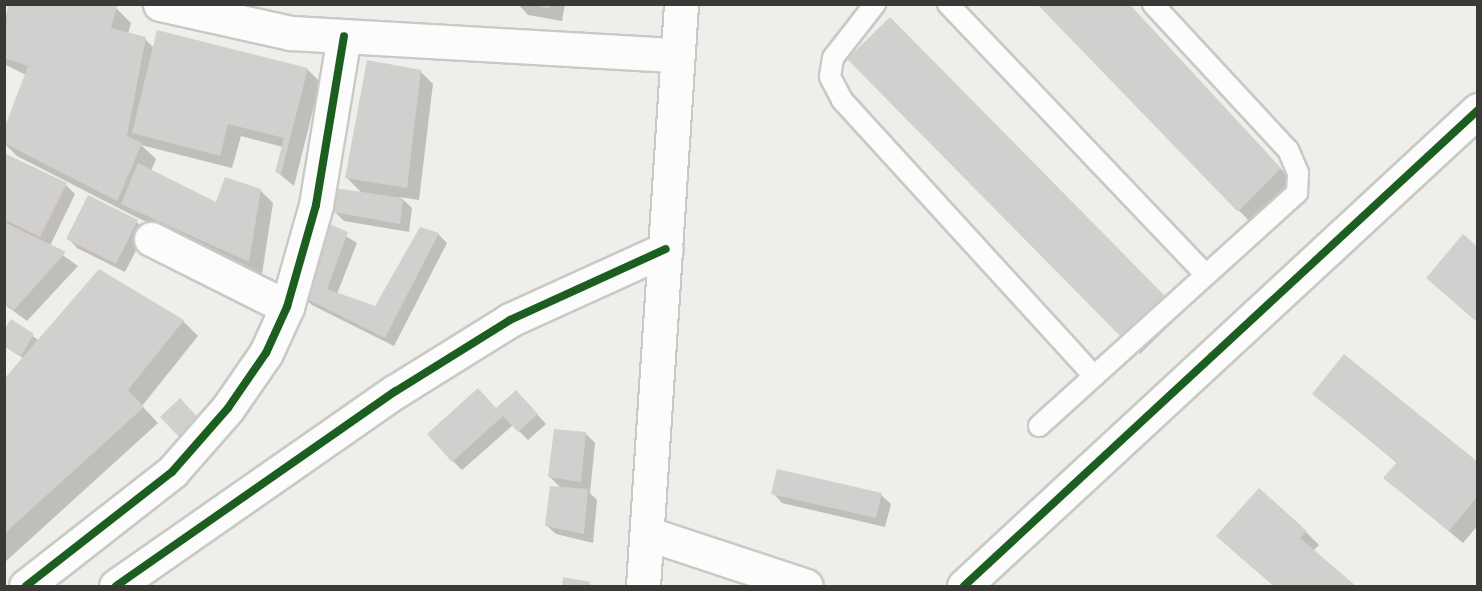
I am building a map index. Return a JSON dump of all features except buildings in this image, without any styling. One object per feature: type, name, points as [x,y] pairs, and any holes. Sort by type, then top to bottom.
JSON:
[{"type":"street","points":[[160,4],[291,33],[678,55]]},
{"type":"street","points":[[643,586],[649,534],[681,4]]},
{"type":"street","points":[[26,586],[172,472],[228,408],[266,353],[287,307],[316,206],[344,36]]},
{"type":"street","points":[[964,586],[1478,110]]},
{"type":"street","points":[[151,239],[287,307]]},
{"type":"street","points":[[116,586],[396,391],[510,320],[666,249]]},
{"type":"street","points":[[649,534],[806,586]]},
{"type":"lane","points":[[875,4],[833,58],[830,77],[842,100],[1094,376]]},
{"type":"lane","points":[[948,4],[1205,274]]},
{"type":"lane","points":[[1039,426],[1205,274],[1283,210],[1297,193],[1298,173],[1288,150],[1153,4]]},
{"type":"cycle path","points":[[26,586],[172,472],[228,408],[266,353],[287,307],[316,205],[344,36]]},
{"type":"cycle path","points":[[964,586],[1478,110]]},
{"type":"cycle path","points":[[116,586],[396,391],[510,320],[666,249]]}]
